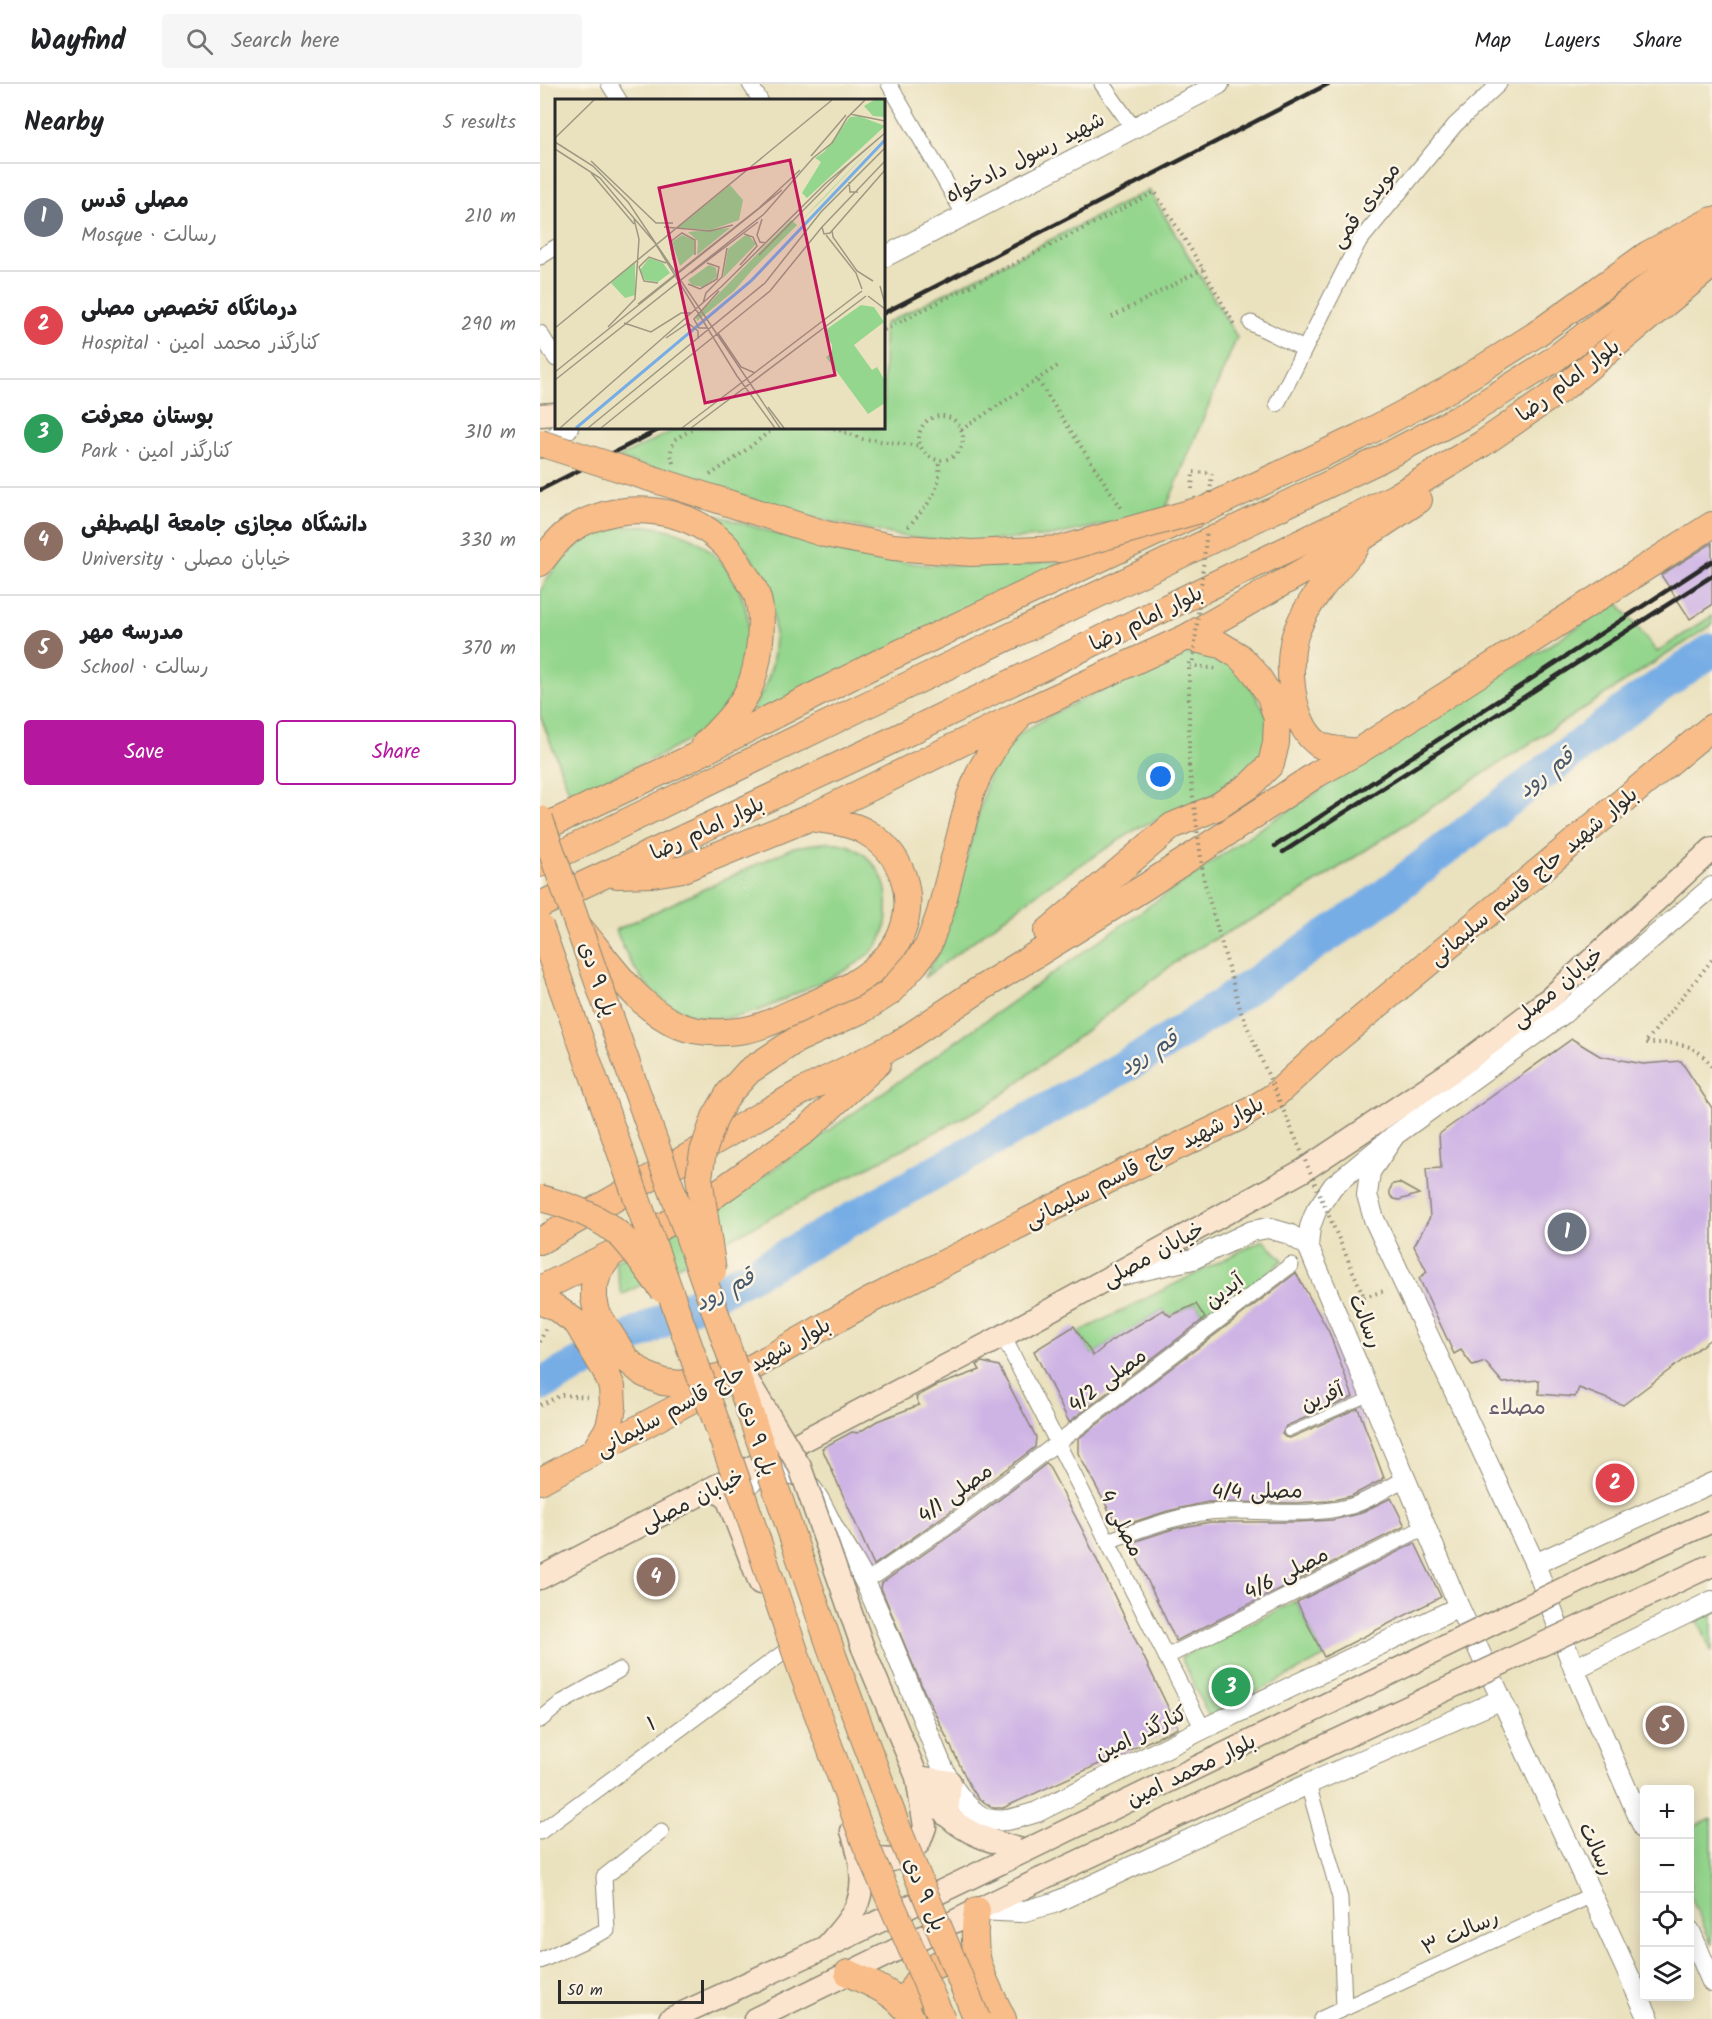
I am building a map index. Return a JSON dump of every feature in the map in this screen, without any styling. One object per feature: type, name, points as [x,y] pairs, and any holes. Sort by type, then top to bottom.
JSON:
[{"type":"main road","points":[[540,829],[691,758],[878,663],[1359,437],[1449,389],[1535,335],[1648,254],[1712,220]]},
{"type":"main road","name":"بلوار امام رضا","points":[[540,864],[1377,461],[1467,414],[1553,360],[1712,237]]},
{"type":"main road","name":"بلوار امام رضا","points":[[540,905],[897,738],[1395,497],[1482,444],[1567,385],[1712,265]]},
{"type":"main road","points":[[540,415],[555,414]]},
{"type":"main road","points":[[540,443],[825,534],[893,547],[971,553],[1061,549],[1207,509]]},
{"type":"main road","points":[[1190,654],[1420,499],[1482,444]]},
{"type":"main road","points":[[540,563],[551,548],[574,528],[597,518],[624,511],[651,510],[676,515],[701,525],[725,544],[756,593],[760,623],[760,652],[747,693],[726,722],[691,758]]},
{"type":"main road","points":[[540,1241],[803,1091],[898,1044],[1317,774],[1357,752],[1712,525]]},
{"type":"main road","points":[[1357,752],[1318,744],[1309,736],[1299,716],[1293,692],[1291,664],[1296,631],[1313,598],[1365,536]]},
{"type":"main road","points":[[605,876],[683,870],[809,818],[1024,712],[1221,645],[1239,656],[1261,681],[1270,696],[1276,719],[1276,743],[1271,764],[1250,785],[1217,807],[1172,826],[977,991]]},
{"type":"main road","points":[[856,1842],[879,1859],[892,1860],[907,1855],[919,1843],[925,1827],[916,1777],[863,1648],[800,1467],[725,1339],[699,1177],[703,1152],[715,1117],[729,1093],[749,1071],[796,1040],[864,1009],[889,993],[928,946],[940,913],[965,816],[980,771],[999,739],[1024,712]]},
{"type":"main road","name":"بلوار شهید حاج قاسم سلیمانی","points":[[540,1481],[751,1368],[869,1301],[1238,1118],[1274,1096],[1325,1050],[1712,727]]},
{"type":"main road","points":[[580,928],[631,989],[654,1012],[681,1026],[707,1032],[740,1031],[766,1024],[834,994],[873,970],[893,949],[906,921],[909,899],[904,876],[895,858],[883,844],[866,831],[841,823],[809,818]]},
{"type":"main road","name":"پل ۹ دی","points":[[540,819],[725,1339],[834,1658],[898,1829],[977,2019]]},
{"type":"main road","name":"خیابان مصلی","points":[[540,1578],[1003,1336],[1304,1170],[1460,1066],[1550,998],[1712,849]]},
{"type":"main road","name":"پل ۹ دی","points":[[540,926],[865,1843],[942,2019]]},
{"type":"main road","points":[[540,1289],[698,1208],[806,1130],[898,1044]]},
{"type":"main road","points":[[540,1198],[568,1204],[598,1219],[620,1235],[677,1309]]},
{"type":"main road","points":[[587,1318],[594,1298],[594,1287],[599,1271],[611,1254]]},
{"type":"main road","points":[[540,1302],[587,1318],[616,1364],[663,1382],[680,1384],[697,1382],[751,1368]]},
{"type":"main road","points":[[592,1454],[609,1427],[614,1407],[612,1387],[616,1364]]},
{"type":"main road","points":[[734,1514],[731,1494],[735,1478]]},
{"type":"main road","points":[[711,1490],[724,1495],[734,1514],[787,1650],[856,1842],[862,1888],[855,1910],[826,1947]]},
{"type":"main road","name":"بلوار محمد امین","points":[[670,2019],[826,1947],[1590,1576],[1712,1521]]},
{"type":"main road","name":"بلوار محمد امین","points":[[755,2019],[1041,1879],[1712,1565]]},
{"type":"main road","points":[[916,1777],[950,1782],[947,1815]]},
{"type":"main road","points":[[916,1777],[947,1815],[962,1828],[982,1838],[1025,1851]]},
{"type":"main road","points":[[977,1910],[974,1950],[980,1971],[1003,2019]]},
{"type":"main road","points":[[910,2013],[912,1986],[927,1970],[948,1962],[970,1965],[980,1971]]},
{"type":"main road","points":[[848,1973],[876,1985],[910,2013]]},
{"type":"street","points":[[609,84],[619,99]]},
{"type":"street","points":[[750,84],[759,99]]},
{"type":"street","points":[[889,84],[964,214]]},
{"type":"street","points":[[1102,84],[1134,129]]},
{"type":"street","name":"شهید رسول دادخواه","points":[[885,256],[1219,84]]},
{"type":"street","name":"مویدی قمی","points":[[1277,404],[1358,243],[1455,125],[1499,84]]},
{"type":"street","points":[[540,257],[555,248]]},
{"type":"street","points":[[1251,323],[1304,349]]},
{"type":"street","points":[[540,333],[555,357]]},
{"type":"street","points":[[540,424],[555,420]]},
{"type":"street","points":[[540,448],[567,429]]},
{"type":"street","name":"خیابان مصلی","points":[[1310,1249],[1310,1227],[1316,1211],[1333,1186],[1395,1135],[1563,1014],[1712,887]]},
{"type":"street","points":[[1395,1135],[1370,1172],[1367,1195],[1374,1219],[1535,1564],[1574,1669],[1640,1820]]},
{"type":"street","points":[[1112,1277],[1193,1259],[1252,1231],[1268,1228],[1289,1234],[1310,1249]]},
{"type":"street","name":"رسالت","points":[[1310,1249],[1459,1607],[1649,2019]]},
{"type":"street","name":"آیدین","points":[[1181,1350],[1291,1265]]},
{"type":"street","name":"مصلی 4","points":[[1003,1336],[1203,1729]]},
{"type":"street","name":"مصلی 4/2","points":[[1058,1443],[1181,1350]]},
{"type":"street","name":"مصلی 4/1","points":[[876,1575],[961,1516],[1058,1443]]},
{"type":"street","name":"کنارگذر امین","points":[[734,1514],[737,1501],[748,1483],[757,1477],[777,1472],[788,1473],[807,1483],[865,1583],[950,1782],[977,1814],[987,1819],[1011,1820],[1036,1812],[1203,1729],[1459,1607]]},
{"type":"street","name":"مصلی 4/4","points":[[1107,1540],[1188,1515],[1208,1512],[1246,1509],[1326,1511],[1350,1507],[1406,1479]]},
{"type":"street","points":[[1535,1564],[1712,1483]]},
{"type":"street","name":"مصلی 4/6","points":[[1166,1658],[1425,1527]]},
{"type":"street","points":[[1574,1669],[1712,1601]]},
{"type":"street","name":"1","points":[[540,1832],[787,1650]]},
{"type":"street","points":[[540,1720],[561,1703],[619,1670]]},
{"type":"street","points":[[977,1910],[1021,1912],[1054,1903],[1308,1784],[1500,1700]]},
{"type":"street","points":[[1308,1784],[1340,1898],[1344,2008]]},
{"type":"street","points":[[540,1961],[607,1930],[604,1877],[661,1832]]},
{"type":"street","name":"رسالت ۳","points":[[1327,2018],[1344,2008],[1592,1895]]},
{"type":"street","points":[[1694,1942],[1712,1982]]},
{"type":"lane","name":"آفرین","points":[[1288,1432],[1371,1396]]},
{"type":"path","points":[[885,329],[1155,192],[1203,269],[1239,334]]},
{"type":"path","points":[[1112,317],[1203,269]]},
{"type":"path","points":[[961,430],[1059,365]]},
{"type":"path","points":[[1038,381],[1126,515]]},
{"type":"path","points":[[936,416],[951,419],[961,430],[963,437],[958,451],[945,459],[930,457],[921,446],[920,431],[924,424],[936,416]]},
{"type":"path","points":[[674,466],[671,459],[671,447],[677,438],[694,429]]},
{"type":"path","points":[[708,476],[737,458],[773,429]]},
{"type":"path","points":[[837,429],[863,439],[921,446]]},
{"type":"path","points":[[914,533],[903,532],[932,497],[940,473],[938,459]]},
{"type":"path","points":[[1207,509],[1197,494],[1191,493],[1193,472],[1212,473],[1190,654],[1189,766],[1204,881],[1241,1012],[1364,1297]]},
{"type":"path","points":[[1712,960],[1645,1042],[1680,1043],[1703,1054],[1712,1067]]},
{"type":"path","points":[[540,1405],[562,1395],[586,1395],[614,1407]]},
{"type":"green space","points":[[1149,190],[1237,337],[1166,508],[1129,519],[1052,536],[970,542],[906,537],[818,519],[618,458],[676,429],[885,429],[885,323]]},
{"type":"green space","points":[[706,512],[807,543],[864,557],[928,565],[1013,566],[1071,559],[741,725],[759,698],[772,665],[774,629],[772,611],[762,577],[754,562],[732,535]]},
{"type":"green space","points":[[648,526],[677,532],[697,541],[722,563],[736,583],[745,605],[749,629],[748,653],[742,676],[731,698],[715,718],[690,739],[672,750],[571,796],[540,715],[540,592],[562,559],[594,535],[620,527]]},
{"type":"green space","points":[[1617,602],[1657,652],[1712,616],[1712,625],[1292,898],[1185,955],[991,1103],[622,1295],[615,1261],[721,1206],[1256,831]]},
{"type":"green space","points":[[1201,653],[1225,658],[1239,667],[1268,717],[1265,757],[1245,776],[1210,797],[1140,827],[1047,886],[924,978],[942,946],[991,768],[1019,734],[1056,712],[1179,654]]},
{"type":"green space","points":[[828,842],[848,845],[867,857],[879,871],[886,889],[887,916],[883,936],[868,955],[850,968],[753,1012],[734,1017],[712,1018],[692,1015],[674,1007],[659,997],[634,967],[616,930],[794,847]]},
{"type":"green space","points":[[1263,1240],[1283,1260],[1208,1323],[1196,1304],[1170,1316],[1163,1310],[1111,1341],[1093,1356],[1077,1333]]},
{"type":"green space","points":[[1296,1601],[1324,1657],[1209,1717],[1181,1657]]},
{"type":"green space","points":[[1712,1606],[1712,1653],[1695,1613]]},
{"type":"green space","points":[[1712,1819],[1712,1945],[1694,1904],[1694,1826]]},
{"type":"building","points":[[1712,543],[1712,605],[1690,619],[1661,575]]},
{"type":"building","points":[[1572,1039],[1600,1056],[1643,1064],[1681,1061],[1712,1108],[1712,1338],[1623,1405],[1579,1388],[1575,1397],[1539,1394],[1539,1380],[1503,1383],[1485,1362],[1473,1366],[1461,1350],[1454,1354],[1419,1278],[1427,1272],[1414,1246],[1430,1217],[1426,1169],[1441,1168],[1439,1134]]},
{"type":"building","points":[[1399,1183],[1419,1194],[1399,1200],[1394,1199],[1390,1195],[1390,1189],[1393,1184]]},
{"type":"building","points":[[1296,1273],[1329,1332],[1353,1397],[1286,1426],[1282,1434],[1290,1438],[1358,1408],[1384,1478],[1351,1496],[1329,1501],[1208,1502],[1168,1511],[1118,1527],[1078,1453],[1078,1439]]},
{"type":"building","points":[[1196,1304],[1205,1318],[1069,1422],[1034,1351],[1074,1326],[1093,1356],[1111,1341],[1163,1310],[1170,1316]]},
{"type":"building","points":[[982,1362],[999,1366],[1036,1437],[1035,1447],[955,1508],[874,1565],[822,1448],[852,1432],[858,1433],[877,1421],[919,1405],[916,1397],[936,1386],[980,1370],[977,1365]]},
{"type":"building","points":[[1046,1464],[1082,1529],[1178,1728],[1003,1808],[993,1808],[978,1798],[970,1786],[924,1691],[881,1588],[882,1583],[967,1524]]},
{"type":"building","points":[[1391,1498],[1405,1526],[1176,1641],[1130,1543],[1173,1529],[1210,1522],[1332,1520],[1358,1514]]},
{"type":"building","points":[[1415,1543],[1441,1597],[1324,1657],[1297,1602]]},
{"type":"waterway","name":"قم رود","points":[[540,1385],[782,1258],[1157,1048],[1370,907],[1632,705],[1712,650]]},
{"type":"railway","points":[[885,312],[1328,84]]},
{"type":"railway","points":[[540,490],[660,429]]},
{"type":"railway","points":[[1275,846],[1712,561]]},
{"type":"railway","points":[[1283,852],[1712,576]]},
{"type":"place","name":"مصلی قدس","points":[[1567,1232]]},
{"type":"place","name":"درمانگاه تخصصی مصلی","points":[[1615,1483]]},
{"type":"place","name":"دانشگاه مجازی جامعة المصطفی","points":[[656,1577]]},
{"type":"place","name":"بوستان معرفت","points":[[1231,1687]]},
{"type":"place","name":"مدرسه مهر","points":[[1665,1725]]},
{"type":"district","name":"مصلاء","points":[[1517,1406]]}]
